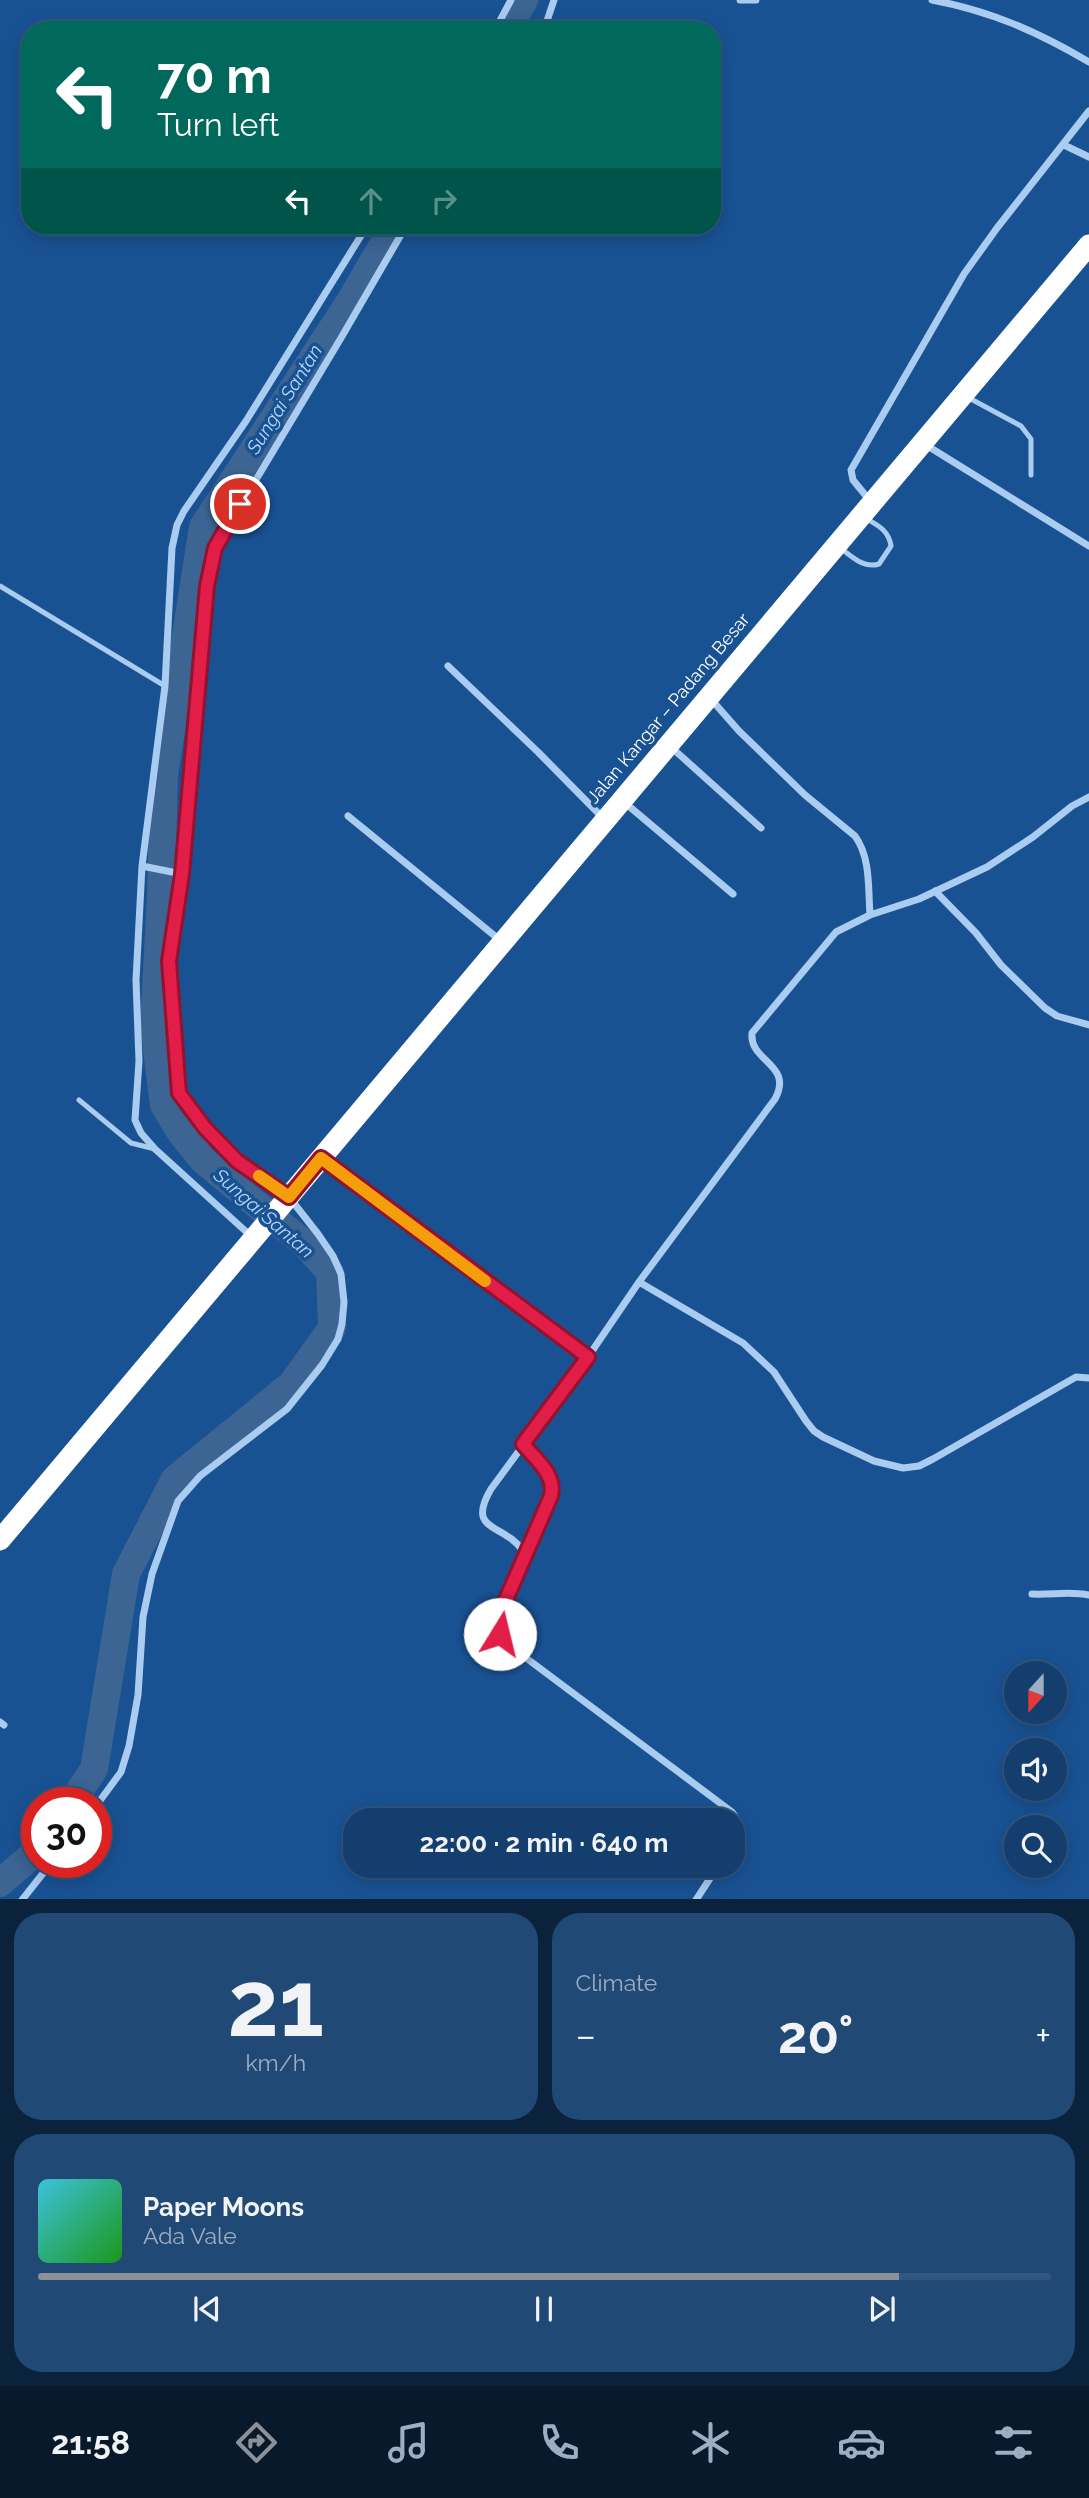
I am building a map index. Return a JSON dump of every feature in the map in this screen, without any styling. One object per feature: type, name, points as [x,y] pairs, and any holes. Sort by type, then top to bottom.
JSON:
[{"type":"highway","name":"Jalan Kangar – Padang Besar","points":[[0,1540],[1089,245]]},
{"type":"street","points":[[500,21],[511,0]]},
{"type":"street","points":[[547,21],[554,0]]},
{"type":"street","points":[[740,0],[756,0]]},
{"type":"street","points":[[932,0],[968,8],[1021,26],[1089,62]]},
{"type":"street","points":[[866,509],[851,470],[964,274],[1089,111]]},
{"type":"street","points":[[1063,145],[1089,157]]},
{"type":"street","points":[[255,1235],[155,1149],[141,1133],[135,1120],[139,1061],[136,980],[165,686],[172,548],[177,525],[184,511],[246,421],[361,235]]},
{"type":"street","points":[[110,1787],[121,1772],[129,1746],[138,1695],[143,1617],[152,1574],[178,1501],[200,1476],[287,1409],[322,1365],[338,1339],[342,1324],[344,1302],[341,1274],[333,1256],[286,1200],[237,1161],[205,1128],[179,1093],[169,961],[182,874],[207,586],[215,548],[401,235]]},
{"type":"street","points":[[922,442],[1089,546]]},
{"type":"street","points":[[448,666],[604,819]]},
{"type":"street","points":[[709,697],[805,795],[855,836],[862,845],[870,915]]},
{"type":"street","points":[[668,744],[761,828]]},
{"type":"street","points":[[523,1560],[520,1546],[488,1525],[481,1507],[491,1489],[588,1357],[639,1282],[779,1091],[780,1076],[752,1044],[753,1029],[836,932],[870,915],[935,891],[987,867],[1072,806],[1089,797]]},
{"type":"street","points":[[621,799],[733,894]]},
{"type":"street","points":[[348,816],[502,942]]},
{"type":"street","points":[[146,868],[182,874]]},
{"type":"street","points":[[935,891],[976,933],[1001,965],[1045,1008],[1057,1016],[1089,1025]]},
{"type":"street","points":[[321,1158],[588,1357]]},
{"type":"street","points":[[639,1282],[743,1343],[774,1373],[814,1431],[874,1461],[903,1468],[919,1466],[933,1459],[1076,1377],[1089,1378]]},
{"type":"street","points":[[523,1444],[550,1476],[553,1485],[551,1496],[499,1618],[499,1628],[506,1643],[727,1808]]},
{"type":"street","points":[[1032,1594],[1073,1592],[1089,1595]]},
{"type":"street","points":[[22,1899],[39,1878]]},
{"type":"street","points":[[696,1899],[710,1878]]},
{"type":"lane","points":[[963,395],[1021,426],[1031,439],[1031,475]]},
{"type":"lane","points":[[836,545],[862,564],[879,564],[891,546],[890,538],[866,509]]},
{"type":"lane","points":[[0,586],[165,686]]},
{"type":"lane","points":[[79,1100],[131,1143],[155,1149]]},
{"type":"waterway","name":"Sungai Santan","points":[[512,21],[524,0]]},
{"type":"waterway","name":"Sungai Santan","points":[[82,1787],[94,1769],[126,1574],[175,1479],[292,1384],[332,1328],[330,1272],[306,1245],[204,1161],[181,1133],[164,1105],[154,1026],[164,775],[203,527],[349,303],[389,235]]},
{"type":"waterway","name":"Sungai Santan","points":[[0,1883],[21,1865]]},
{"type":"slow traffic","points":[[259,1176],[289,1197],[321,1158],[485,1281]]},
{"type":"route","points":[[240,504],[215,548],[207,586],[182,874],[169,961],[179,1093],[205,1128],[237,1161],[289,1197],[321,1158],[588,1357],[523,1444],[550,1476],[553,1485],[551,1496],[501,1611],[498,1623],[500,1634]]}]
